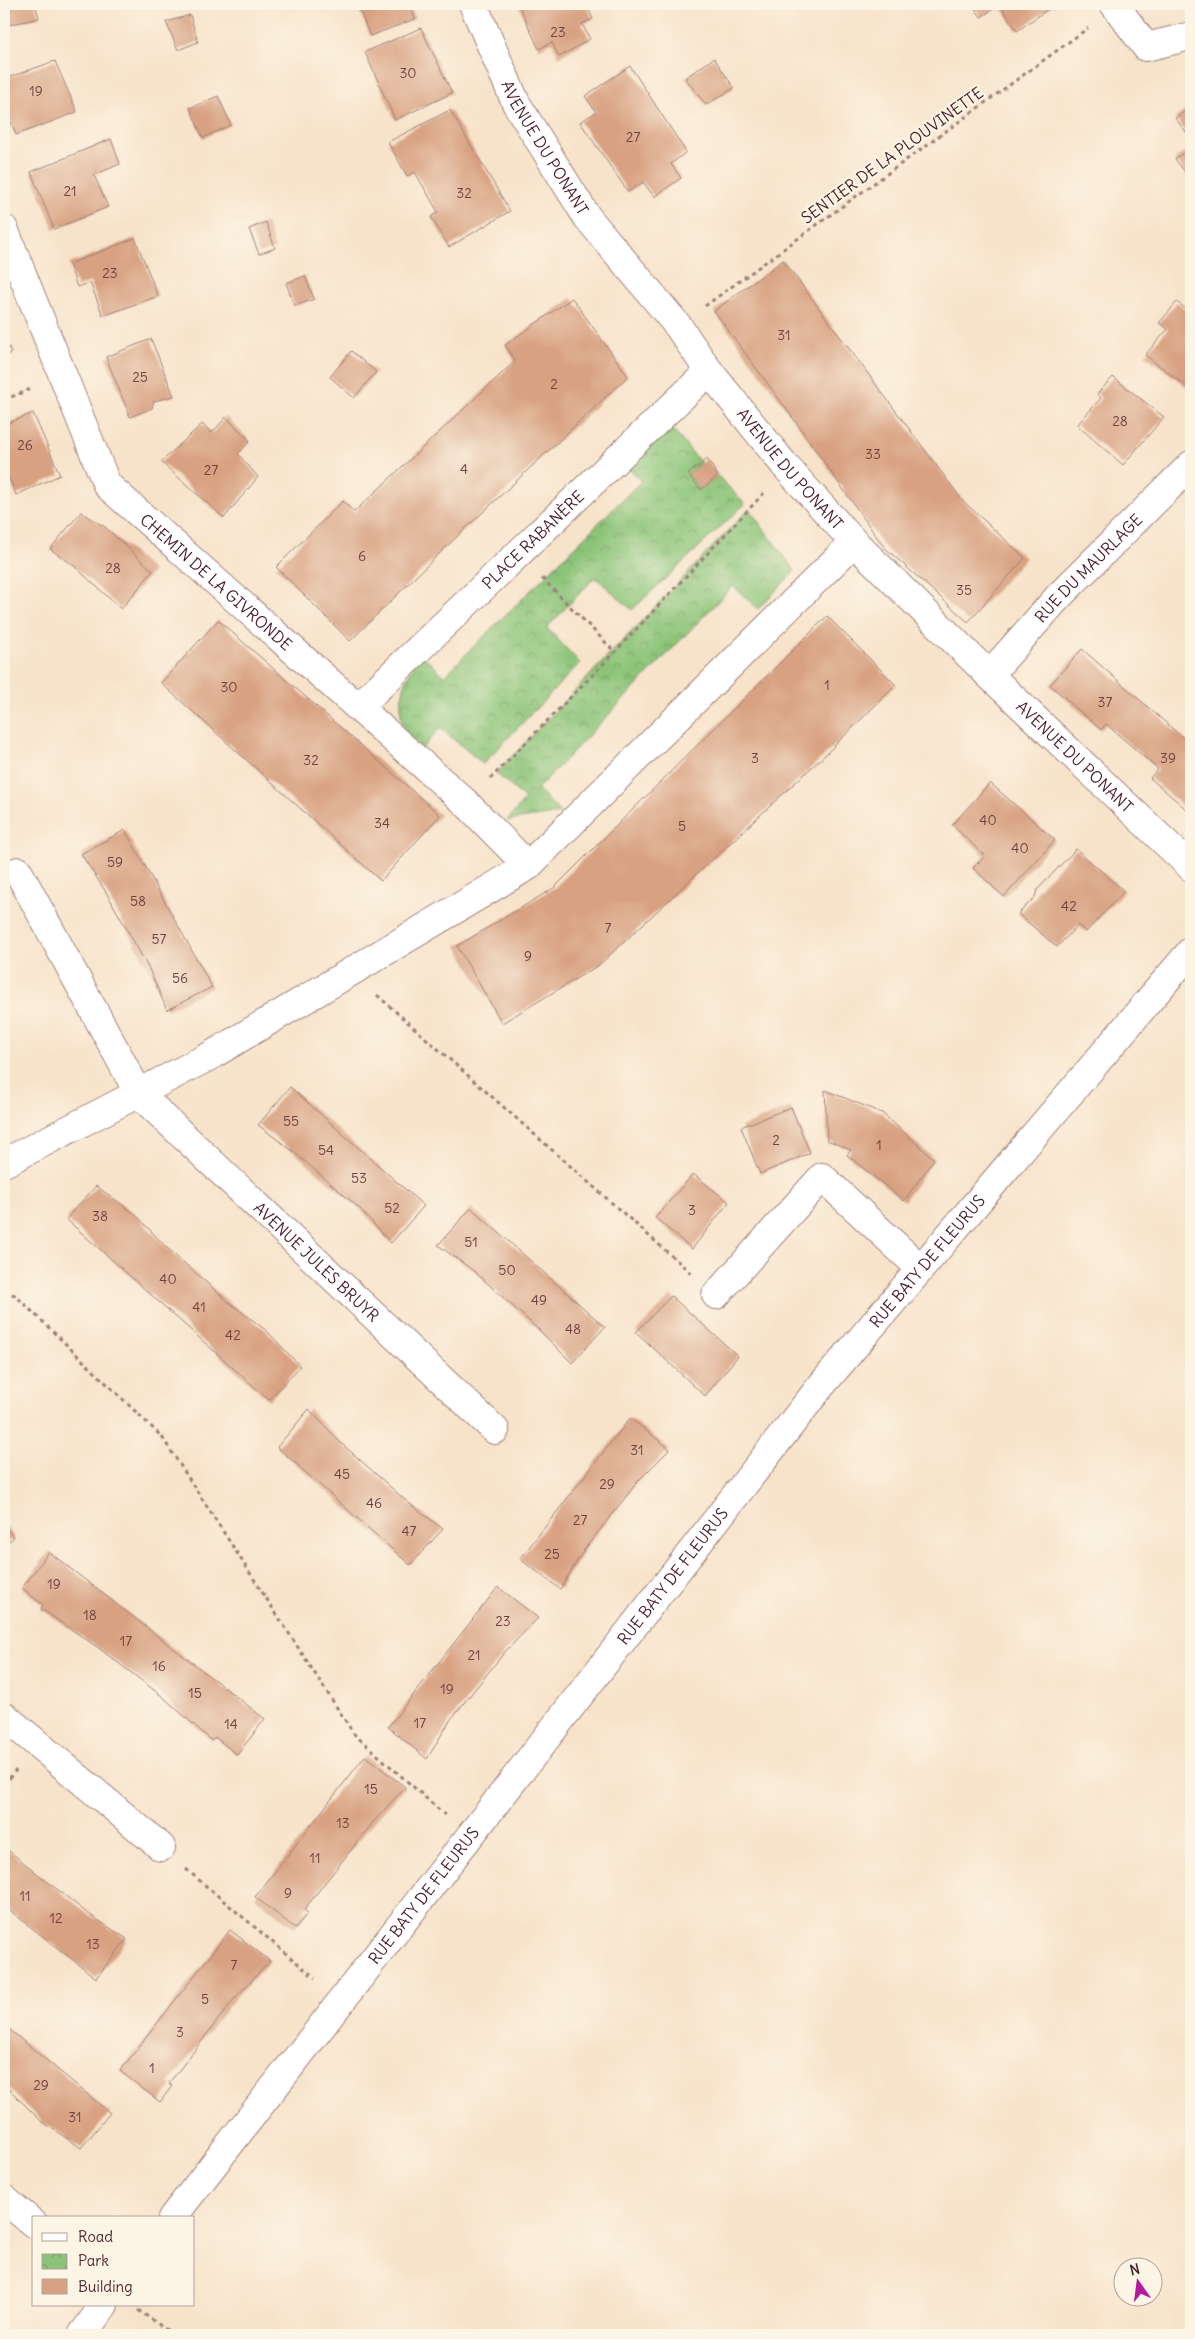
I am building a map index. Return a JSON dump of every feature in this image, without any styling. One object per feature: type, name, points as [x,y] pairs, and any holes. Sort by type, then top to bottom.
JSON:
[{"type":"street","name":"AVENUE DU PONANT","points":[[473,4],[516,103],[587,217],[678,326],[709,371],[787,468],[854,542],[988,675],[1191,867]]},
{"type":"street","points":[[1115,5],[1146,47],[1191,36]]},
{"type":"street","name":"CHEMIN DE LA GIVRONDE","points":[[4,229],[107,485],[466,803],[528,866]]},
{"type":"street","name":"PLACE RABANÈRE","points":[[358,707],[709,371]]},
{"type":"street","name":"RUE DU MAURLAGE","points":[[988,675],[1059,596],[1191,465]]},
{"type":"street","points":[[4,1164],[210,1056],[528,866],[854,542]]},
{"type":"street","name":"AVENUE JULES BRUYR","points":[[18,870],[139,1094],[495,1430]]},
{"type":"street","name":"RUE BATY DE FLEURUS","points":[[174,2216],[820,1387],[1191,951]]},
{"type":"street","points":[[716,1295],[822,1177],[920,1268]]},
{"type":"street","points":[[4,1716],[161,1847]]},
{"type":"street","points":[[4,2199],[32,2222]]},
{"type":"street","points":[[82,2335],[103,2306]]},
{"type":"path","name":"SENTIER DE LA PLOUVINETTE","points":[[678,326],[1115,5]]},
{"type":"path","points":[[466,803],[615,652],[787,468]]},
{"type":"path","points":[[517,553],[615,652]]},
{"type":"path","points":[[351,972],[716,1295]]},
{"type":"path","points":[[4,1292],[15,1295],[162,1437],[354,1734],[470,1836]]},
{"type":"path","points":[[161,1847],[341,2001]]},
{"type":"path","points":[[132,2306],[174,2335]]},
{"type":"green space","points":[[661,416],[701,463],[688,474],[700,490],[718,476],[745,504],[632,610],[595,577],[547,628],[580,663],[483,764],[440,728],[422,749],[404,728],[401,718],[404,689],[420,653],[444,676],[641,481],[619,458]]},
{"type":"green space","points":[[749,509],[795,571],[758,609],[733,586],[537,789],[561,813],[507,821],[525,799],[496,773]]},
{"type":"building","points":[[4,4],[35,4],[39,18],[4,26]]},
{"type":"building","points":[[357,4],[410,4],[415,19],[370,36]]},
{"type":"building","points":[[518,4],[586,4],[593,19],[582,24],[590,39],[559,57],[552,42],[539,49]]},
{"type":"building","points":[[972,4],[1055,4],[1017,31],[1000,5],[981,17]]},
{"type":"building","points":[[190,15],[198,42],[178,50],[166,22]]},
{"type":"building","points":[[421,28],[452,93],[395,120],[365,52]]},
{"type":"building","points":[[714,58],[734,88],[706,105],[685,78]]},
{"type":"building","points":[[55,61],[77,112],[16,135],[4,104],[4,79]]},
{"type":"building","points":[[630,66],[686,152],[671,164],[681,178],[654,197],[643,182],[628,192],[580,122],[596,112],[585,96]]},
{"type":"building","points":[[218,96],[231,125],[203,138],[190,108]]},
{"type":"building","points":[[1191,107],[1191,138],[1175,118]]},
{"type":"building","points":[[450,110],[510,211],[449,247],[431,217],[438,212],[415,172],[407,176],[388,142]]},
{"type":"building","points":[[111,139],[120,164],[94,175],[108,207],[54,229],[31,172]]},
{"type":"building","points":[[1191,147],[1191,180],[1175,159]]},
{"type":"building","points":[[266,222],[275,248],[259,254],[249,229]]},
{"type":"building","points":[[135,238],[158,296],[103,316],[90,282],[77,287],[69,264]]},
{"type":"building","points":[[783,260],[963,501],[1025,558],[968,622],[884,547],[714,311]]},
{"type":"building","points":[[305,276],[314,299],[295,306],[286,283]]},
{"type":"building","points":[[572,298],[628,376],[448,545],[350,641],[276,567],[343,501],[354,512],[515,361],[505,345]]},
{"type":"building","points":[[1177,302],[1191,313],[1191,383],[1187,387],[1145,355],[1168,329],[1159,323]]},
{"type":"building","points":[[4,333],[11,353],[4,356]]},
{"type":"building","points":[[151,339],[174,396],[154,401],[152,408],[130,417],[106,357]]},
{"type":"building","points":[[351,351],[376,372],[354,398],[330,377]]},
{"type":"building","points":[[1113,377],[1164,417],[1123,465],[1077,425],[1101,398],[1097,394]]},
{"type":"building","points":[[33,413],[60,475],[16,495],[4,466],[4,425]]},
{"type":"building","points":[[226,417],[250,441],[238,454],[258,477],[224,518],[161,462],[202,424],[212,433]]},
{"type":"building","points":[[707,459],[718,476],[701,490],[688,474]]},
{"type":"building","points":[[81,512],[105,527],[153,571],[121,609],[72,564],[50,549]]},
{"type":"building","points":[[827,616],[896,685],[826,754],[599,965],[502,1023],[457,946],[554,888]]},
{"type":"building","points":[[218,620],[440,815],[381,881],[161,683]]},
{"type":"building","points":[[1082,649],[1191,745],[1191,813],[1150,778],[1158,769],[1106,724],[1101,730],[1050,685]]},
{"type":"building","points":[[990,783],[1055,840],[1004,897],[973,868],[985,856],[952,825]]},
{"type":"building","points":[[125,830],[212,987],[167,1010],[149,969],[106,892],[81,854]]},
{"type":"building","points":[[1076,849],[1124,891],[1086,932],[1078,925],[1057,947],[1018,914],[1035,897],[1037,890]]},
{"type":"building","points":[[290,1087],[424,1206],[391,1243],[360,1209],[294,1152],[258,1125]]},
{"type":"building","points":[[825,1090],[882,1113],[934,1159],[904,1201],[847,1155],[851,1150],[827,1140]]},
{"type":"building","points":[[791,1107],[810,1153],[760,1174],[741,1127]]},
{"type":"building","points":[[693,1174],[729,1202],[692,1249],[655,1218]]},
{"type":"building","points":[[96,1186],[134,1213],[167,1248],[230,1303],[267,1331],[300,1366],[269,1400],[66,1219]]},
{"type":"building","points":[[471,1208],[605,1327],[572,1363],[475,1272],[438,1245]]},
{"type":"building","points":[[671,1296],[738,1356],[705,1396],[636,1332]]},
{"type":"building","points":[[309,1409],[341,1443],[405,1500],[443,1529],[410,1565],[277,1447]]},
{"type":"building","points":[[630,1418],[670,1449],[639,1480],[584,1550],[560,1589],[520,1559]]},
{"type":"building","points":[[4,1525],[14,1537],[4,1545]]},
{"type":"building","points":[[49,1552],[265,1719],[237,1755],[215,1737],[212,1741],[162,1696],[96,1646],[41,1609],[43,1605],[22,1588]]},
{"type":"building","points":[[498,1587],[538,1618],[504,1653],[451,1719],[427,1759],[388,1727]]},
{"type":"building","points":[[365,1756],[405,1787],[375,1820],[320,1889],[304,1910],[308,1913],[295,1928],[255,1897]]},
{"type":"building","points":[[4,1847],[87,1913],[127,1939],[96,1978],[4,1906]]},
{"type":"building","points":[[230,1930],[270,1961],[235,1998],[169,2083],[172,2086],[160,2102],[120,2071]]},
{"type":"building","points":[[4,2025],[110,2113],[81,2148],[41,2121],[4,2084]]}]
